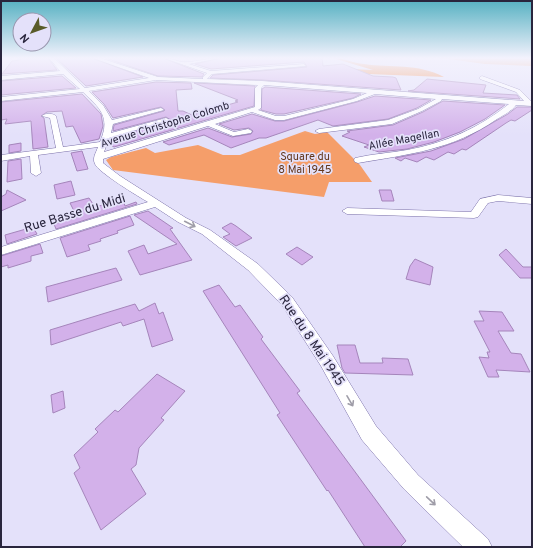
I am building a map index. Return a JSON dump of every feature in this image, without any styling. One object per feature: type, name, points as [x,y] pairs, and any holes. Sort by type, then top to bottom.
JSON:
[{"type":"street","points":[[77,84],[108,118],[109,123],[98,156]]},
{"type":"street","points":[[1,99],[127,84]]},
{"type":"street","points":[[252,110],[259,106],[258,88],[262,84]]},
{"type":"street","points":[[273,84],[531,104]]},
{"type":"street","points":[[497,84],[518,91],[531,104]]},
{"type":"street","points":[[252,110],[276,118],[284,118],[355,100],[373,92]]},
{"type":"street","points":[[319,131],[389,122],[420,110],[439,100],[438,97]]},
{"type":"street","name":"Allée Magellan","points":[[358,160],[429,148],[453,141],[494,119],[513,105],[512,102]]},
{"type":"street","points":[[109,123],[161,110]]},
{"type":"street","name":"Avenue Christophe Colomb","points":[[98,156],[110,154],[252,110]]},
{"type":"street","points":[[44,116],[52,116],[60,150]]},
{"type":"street","points":[[1,158],[60,150],[104,140],[166,120]]},
{"type":"street","points":[[208,124],[233,134],[248,131]]},
{"type":"street","points":[[34,153],[36,173]]},
{"type":"street","name":"Rue du 8 Mai 1945","points":[[98,156],[99,164],[117,178],[182,220],[206,232],[229,248],[253,267],[287,301],[327,361],[368,433],[411,482],[480,547]]},
{"type":"street","points":[[348,210],[474,215],[484,201],[498,198],[532,201]]},
{"type":"street","name":"Rue Basse du Midi","points":[[1,251],[157,203]]},
{"type":"green space","name":"Square du 8 Mai 1945","points":[[305,131],[315,134],[327,132],[360,165],[372,182],[329,182],[324,197],[113,170],[106,160],[111,157],[146,148],[155,153],[198,145],[223,155],[240,155]]},
{"type":"building","points":[[1,84],[71,84],[76,88],[1,95]]},
{"type":"building","points":[[83,84],[101,84],[86,86]]},
{"type":"building","points":[[146,84],[191,84],[192,89],[176,90],[178,111],[183,111],[192,115],[238,102],[235,101],[238,100],[195,84],[255,86],[254,106],[114,147],[109,144],[110,139],[171,120],[166,117],[113,131],[114,125],[165,110],[161,107],[113,118],[104,104],[92,92]]},
{"type":"building","points":[[312,84],[398,84],[401,90]]},
{"type":"building","points":[[422,84],[472,84],[486,85],[483,93],[517,95],[520,99],[408,91],[414,90]]},
{"type":"building","points":[[265,87],[361,94],[353,98],[284,114],[276,114],[261,110],[262,89]]},
{"type":"building","points":[[82,94],[101,114],[103,126],[99,139],[81,143],[73,126],[66,127],[62,111],[47,112],[41,116],[44,118],[48,147],[33,149],[31,121],[5,124],[7,119],[1,120],[1,102]]},
{"type":"building","points":[[375,96],[431,100],[417,108],[388,119],[333,126],[318,120],[266,138],[259,138],[231,148],[204,135],[169,145],[163,142],[208,128],[232,137],[251,134],[253,131],[249,128],[234,130],[219,124],[252,114],[275,121],[284,121]]},
{"type":"building","points":[[443,101],[505,105],[485,119],[460,132],[434,142],[407,149],[379,152],[364,147],[369,145],[342,136],[350,132],[347,131],[393,125],[423,112]]},
{"type":"building","points":[[517,107],[532,107],[532,110],[515,121],[511,120],[506,123],[466,150],[462,149],[454,154],[448,152],[434,160],[426,157],[417,162],[405,158],[401,161],[395,158],[431,151],[464,139],[508,114]]},
{"type":"building","points":[[21,143],[21,151],[9,153],[9,145]]},
{"type":"building","points":[[82,151],[88,169],[77,171],[71,153]]},
{"type":"building","points":[[21,159],[22,179],[7,182],[8,161]]},
{"type":"building","points":[[71,181],[75,195],[57,199],[54,185]]},
{"type":"building","points":[[7,190],[26,200],[1,211],[1,197],[6,194]]},
{"type":"building","points":[[379,190],[391,190],[394,201],[382,201]]},
{"type":"building","points":[[89,198],[95,207],[123,200],[125,206],[136,202],[137,204],[56,229],[54,224],[77,217],[70,203]]},
{"type":"building","points":[[148,211],[173,228],[170,229],[192,260],[140,275],[128,251],[144,245],[148,254],[177,244],[134,215]]},
{"type":"building","points":[[130,216],[134,225],[117,231],[118,233],[100,239],[101,241],[88,245],[90,250],[67,257],[60,238]]},
{"type":"building","points":[[231,223],[252,238],[236,246],[223,237],[230,234],[222,228]]},
{"type":"building","points":[[33,227],[37,234],[7,244],[5,235]]},
{"type":"building","points":[[40,244],[43,253],[31,256],[31,261],[8,268],[8,265],[1,267],[1,256]]},
{"type":"building","points":[[297,247],[313,257],[302,265],[286,254]]},
{"type":"building","points":[[506,249],[523,267],[532,267],[532,278],[520,278],[499,255]]},
{"type":"building","points":[[415,259],[433,267],[430,285],[406,279],[410,266]]},
{"type":"building","points":[[116,268],[122,280],[48,302],[46,287]]},
{"type":"building","points":[[219,285],[235,307],[240,305],[263,337],[261,339],[300,391],[297,393],[406,541],[400,547],[365,547],[277,415],[280,413],[203,291]]},
{"type":"building","points":[[155,303],[159,314],[163,312],[173,340],[152,347],[144,319],[123,326],[121,322],[51,345],[50,330],[135,304],[139,311]]},
{"type":"building","points":[[479,311],[502,312],[514,331],[498,331],[511,353],[521,354],[530,372],[496,370],[499,377],[488,377],[479,357],[489,358],[487,352],[490,352],[474,321],[484,321]]},
{"type":"building","points":[[337,345],[355,345],[360,363],[383,363],[382,358],[408,359],[413,375],[345,373],[342,368]]},
{"type":"building","points":[[157,374],[185,391],[161,418],[164,420],[139,448],[136,465],[131,469],[146,494],[101,530],[74,473],[80,468],[74,455],[98,432],[95,429],[115,410],[118,412]]},
{"type":"building","points":[[63,391],[65,408],[53,413],[51,395]]}]
